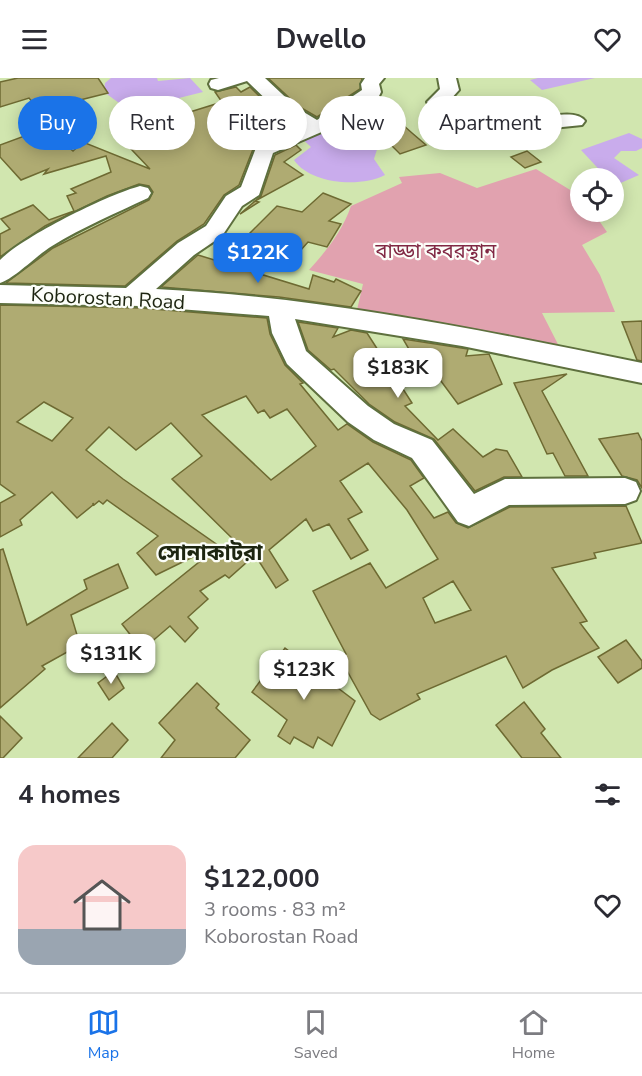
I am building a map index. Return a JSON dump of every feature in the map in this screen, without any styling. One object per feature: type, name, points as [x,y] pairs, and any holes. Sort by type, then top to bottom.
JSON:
[{"type":"street","points":[[218,84],[240,78]]},
{"type":"street","points":[[254,78],[290,112],[316,127]]},
{"type":"street","points":[[131,297],[186,249],[214,231],[234,201],[251,190],[264,149],[333,120],[372,92],[370,84],[375,78]]},
{"type":"street","points":[[447,78],[450,90],[437,102],[496,139],[501,129],[519,132],[539,123],[575,121]]},
{"type":"street","points":[[0,275],[6,267],[29,249],[140,193]]},
{"type":"street","name":"Koborostan Road","points":[[0,294],[131,297],[280,308],[527,349],[642,373]]},
{"type":"street","points":[[280,308],[285,333],[296,357],[358,414],[384,432],[422,449],[469,512],[505,492],[625,491]]},
{"type":"green space","name":"বাড্ডা কবরস্থান","points":[[536,169],[570,190],[570,222],[600,222],[607,232],[582,245],[600,275],[615,312],[542,313],[564,356],[357,310],[363,284],[309,270],[333,240],[351,206],[402,183],[399,177],[440,173],[477,188]]},
{"type":"shaded area","points":[[111,78],[157,78],[158,81],[190,78],[203,92],[187,96],[109,96],[104,92],[105,83]]},
{"type":"shaded area","points":[[595,78],[542,90],[530,80]]},
{"type":"shaded area","points":[[319,131],[319,150],[377,150],[374,159],[385,175],[362,182],[349,182],[323,179],[311,174],[294,160],[311,147],[307,143],[307,134]]},
{"type":"shaded area","points":[[629,133],[642,139],[642,148],[636,151],[621,151],[614,158],[639,175],[624,182],[624,168],[598,168],[581,150]]},
{"type":"building","points":[[18,78],[98,78],[108,93],[96,96],[18,96],[18,101],[0,107],[0,82]]},
{"type":"building","points":[[268,78],[362,78],[360,89],[349,96],[319,96],[319,116],[317,117],[307,111],[307,96],[287,96]]},
{"type":"building","points":[[236,87],[241,92],[250,87],[259,96],[218,96],[215,92]]},
{"type":"building","points":[[207,107],[207,150],[253,150],[239,185],[224,195],[204,224],[177,241],[125,286],[6,283],[53,248],[149,200],[153,192],[149,186],[139,184],[107,196],[45,226],[0,257],[0,234],[10,229],[1,219],[33,205],[49,220],[74,211],[67,196],[76,193],[71,189],[111,172],[106,156],[44,174],[48,169],[21,180],[0,157],[0,145],[18,138],[18,150],[73,151],[97,150],[97,148],[150,169],[132,150],[195,150],[195,110]]},
{"type":"building","points":[[406,127],[418,138],[418,148],[400,154],[396,150],[406,150]]},
{"type":"building","points":[[286,150],[301,150],[284,162],[303,175],[255,201],[261,196],[275,155]]},
{"type":"building","points":[[527,151],[541,162],[525,168],[511,157]]},
{"type":"building","points":[[323,193],[351,204],[329,221],[341,224],[327,247],[308,242],[292,260],[242,241],[277,206],[302,212]]},
{"type":"building","points":[[255,201],[259,202],[240,214]]},
{"type":"building","points":[[198,255],[309,289],[313,275],[334,282],[336,279],[361,291],[351,307],[279,297],[161,287]]},
{"type":"building","points":[[0,305],[140,308],[267,318],[270,334],[285,365],[303,383],[300,384],[338,430],[347,424],[373,442],[411,460],[424,478],[410,486],[434,518],[448,512],[456,523],[468,528],[510,507],[626,506],[642,543],[594,553],[596,558],[552,568],[587,621],[580,623],[599,648],[552,670],[523,688],[506,656],[417,694],[420,699],[380,720],[371,714],[340,658],[346,654],[313,591],[370,563],[386,588],[438,559],[407,510],[368,463],[340,481],[362,512],[348,519],[368,550],[351,559],[329,524],[313,531],[306,519],[269,550],[288,580],[276,588],[255,555],[229,578],[225,575],[200,591],[208,599],[188,617],[198,628],[185,642],[170,626],[142,650],[122,624],[204,558],[201,553],[156,575],[137,553],[158,536],[107,500],[103,504],[99,501],[94,505],[93,503],[77,518],[52,492],[20,520],[22,525],[0,537],[0,503],[15,495],[0,484]],"holes":[[[246,396],[258,413],[264,410],[270,418],[287,409],[316,446],[271,480],[202,415]],[[44,402],[73,418],[52,441],[17,422]],[[171,423],[202,456],[172,479],[242,548],[235,557],[123,479],[86,450],[109,427],[136,450]],[[453,581],[471,610],[435,623],[423,598]]]},
{"type":"building","points":[[642,321],[642,361],[637,360],[622,322]]},
{"type":"building","points":[[298,322],[338,328],[333,337],[351,330],[367,333],[412,403],[405,406],[438,440],[453,429],[483,457],[496,449],[507,451],[522,477],[504,477],[475,491],[434,439],[395,422],[369,404],[334,369],[331,370],[308,350]]},
{"type":"building","points":[[403,339],[468,349],[466,356],[489,354],[502,384],[458,404],[435,373],[428,382]]},
{"type":"building","points":[[567,374],[542,391],[588,476],[565,476],[553,453],[547,454],[514,383]]},
{"type":"building","points":[[638,433],[642,441],[642,488],[637,480],[622,476],[599,439]]},
{"type":"building","points":[[3,549],[27,625],[87,589],[84,580],[118,564],[128,588],[71,615],[80,645],[42,666],[45,669],[0,708],[0,550]]},
{"type":"building","points":[[626,640],[642,661],[642,668],[618,683],[598,657]]},
{"type":"building","points":[[285,648],[355,701],[332,746],[318,737],[313,748],[294,737],[290,744],[278,736],[287,720],[252,692]]},
{"type":"building","points":[[114,671],[124,688],[109,700],[98,683]]},
{"type":"building","points":[[197,683],[219,704],[216,708],[250,740],[235,758],[161,758],[175,740],[159,723]]},
{"type":"building","points":[[524,702],[545,729],[541,733],[561,758],[522,758],[496,725]]},
{"type":"building","points":[[0,716],[22,738],[3,758],[0,758]]},
{"type":"building","points":[[112,723],[128,740],[112,758],[78,758]]},
{"type":"district","name":"সোনাকাটরা","points":[[210,552]]}]
